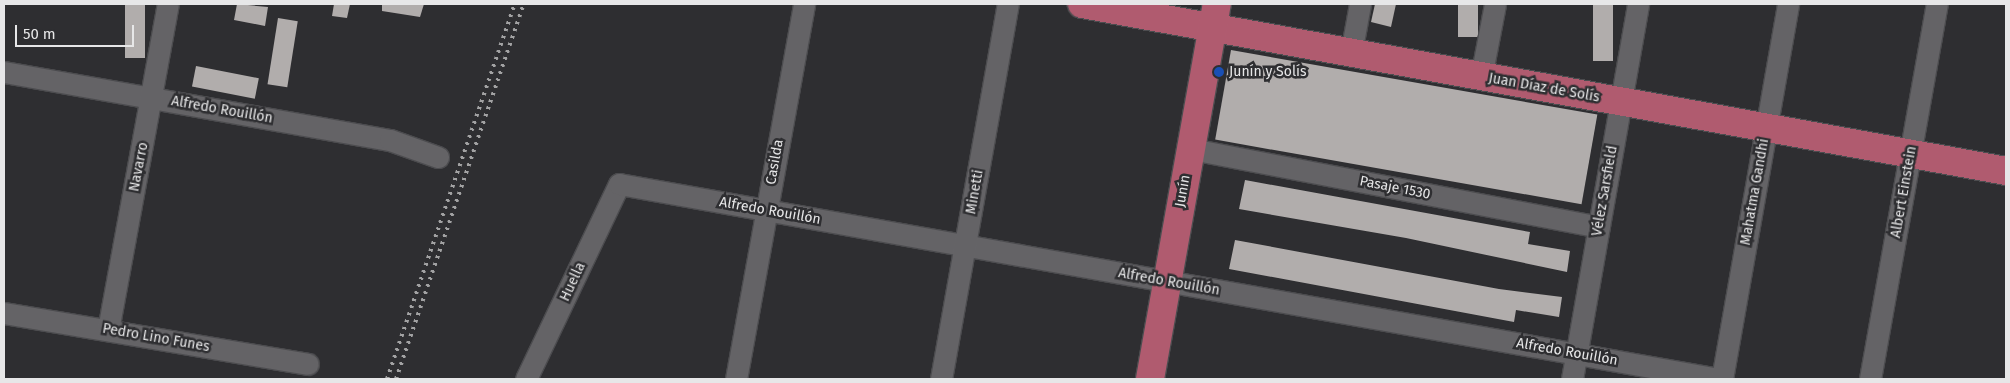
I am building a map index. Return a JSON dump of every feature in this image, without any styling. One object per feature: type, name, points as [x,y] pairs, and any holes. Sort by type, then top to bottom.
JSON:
[{"type":"main road","name":"Juan Díaz de Solís","points":[[1082,4],[1215,16],[1351,53],[2006,171]]},
{"type":"main road","name":"Junín","points":[[1150,379],[1215,16]]},
{"type":"street","name":"Navarro","points":[[108,330],[168,4]]},
{"type":"street","name":"Casilda","points":[[736,379],[804,4]]},
{"type":"street","name":"Minetti","points":[[941,379],[1008,4]]},
{"type":"street","points":[[1351,53],[1360,4]]},
{"type":"street","points":[[1481,77],[1495,4]]},
{"type":"street","name":"Vélez Sarsfield","points":[[1572,379],[1638,4]]},
{"type":"street","name":"Mahatma Gandhi","points":[[1722,379],[1788,4]]},
{"type":"street","name":"Albert Einstein","points":[[1870,379],[1937,4]]},
{"type":"street","name":"Alfredo Rouillón","points":[[4,72],[390,140],[438,156]]},
{"type":"street","name":"Pasaje 1530","points":[[1191,148],[1599,227]]},
{"type":"street","name":"Alfredo Rouillón","points":[[619,184],[1718,379]]},
{"type":"street","name":"Huella","points":[[526,379],[619,184]]},
{"type":"street","name":"Pedro Lino Funes","points":[[4,313],[308,364]]},
{"type":"building","points":[[125,4],[145,4],[145,58],[125,58]]},
{"type":"building","points":[[237,4],[268,7],[265,26],[234,20]]},
{"type":"building","points":[[334,4],[350,4],[347,18],[332,16]]},
{"type":"building","points":[[382,4],[424,4],[420,17],[382,11]]},
{"type":"building","points":[[1375,4],[1396,4],[1391,27],[1371,22]]},
{"type":"building","points":[[1458,4],[1478,4],[1478,37],[1458,37]]},
{"type":"building","points":[[1593,4],[1613,4],[1613,61],[1593,61]]},
{"type":"building","points":[[278,18],[298,21],[287,87],[268,84]]},
{"type":"building","points":[[1231,50],[1597,115],[1582,204],[1215,140]]},
{"type":"building","points":[[196,66],[259,78],[255,99],[192,87]]},
{"type":"building","points":[[1245,180],[1530,232],[1528,244],[1570,251],[1567,272],[1406,238],[1239,209]]},
{"type":"building","points":[[1235,240],[1499,289],[1562,297],[1559,317],[1516,310],[1514,322],[1229,269]]},
{"type":"railway","points":[[387,379],[515,4]]},
{"type":"railway","points":[[396,379],[524,4]]},
{"type":"place","name":"Junín y Solís","points":[[1219,72]]}]
